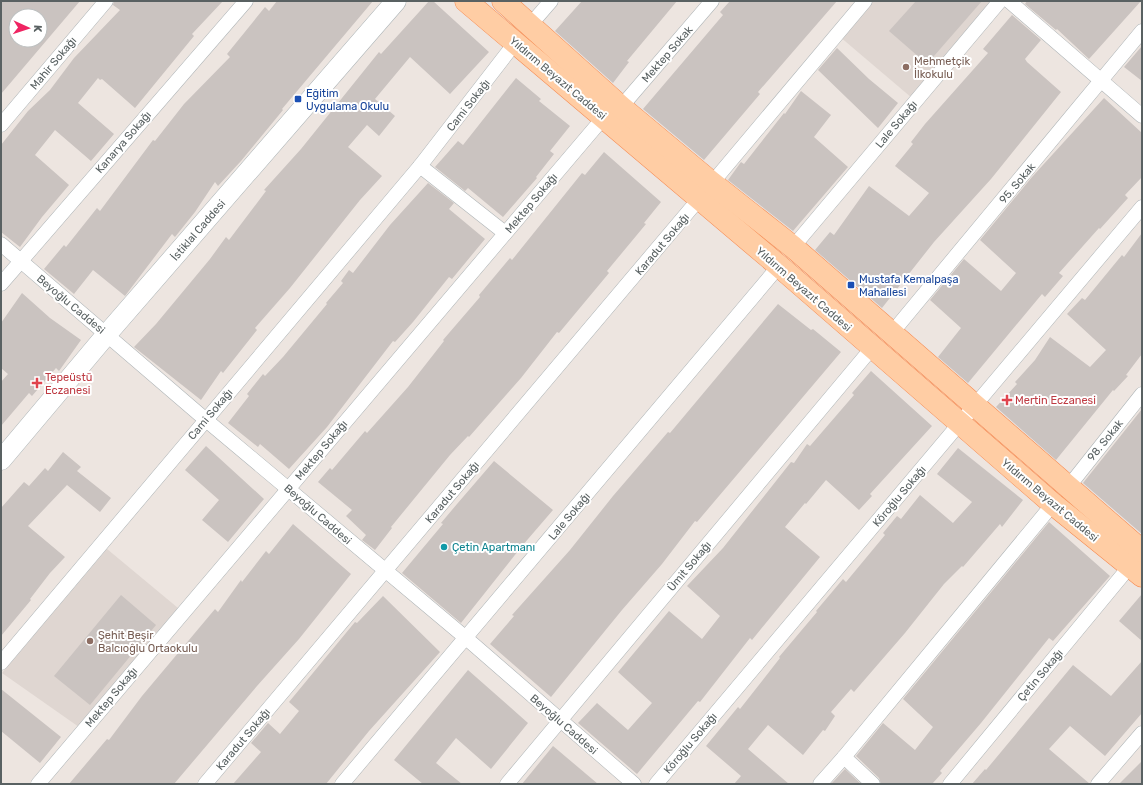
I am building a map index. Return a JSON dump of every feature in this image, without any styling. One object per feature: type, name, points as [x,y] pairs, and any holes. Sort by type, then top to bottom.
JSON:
[{"type":"main road","name":"Yıldırım Beyazıt Caddesi","points":[[466,1],[515,43],[613,112],[706,191],[779,266],[1053,504],[1138,564]]},
{"type":"main road","name":"Yıldırım Beyazıt Caddesi","points":[[503,1],[531,24],[613,112]]},
{"type":"main road","name":"Yıldırım Beyazıt Caddesi","points":[[706,191],[793,247],[891,334],[1069,486],[1138,564]]},
{"type":"street","name":"Mahir Sokağı","points":[[1,125],[106,1]]},
{"type":"street","name":"Kanarya Sokağı","points":[[1,284],[246,1]]},
{"type":"street","name":"İstiklal Caddesi","points":[[1,460],[107,334],[396,1]]},
{"type":"street","points":[[531,24],[551,1]]},
{"type":"street","name":"Mektep Sokak","points":[[613,112],[712,1]]},
{"type":"street","name":"Karadut Sokağı","points":[[205,784],[865,1]]},
{"type":"street","name":"Lale Sokağı","points":[[793,247],[1000,1]]},
{"type":"street","points":[[1009,1],[1142,116]]},
{"type":"street","name":"95. Sokak","points":[[891,334],[1142,31]]},
{"type":"street","name":"Cami Sokağı","points":[[1,663],[420,166],[515,43]]},
{"type":"street","name":"Mektep Sokağı","points":[[38,784],[506,233],[613,112]]},
{"type":"street","points":[[420,166],[506,233]]},
{"type":"street","name":"Köroğlu Sokağı","points":[[656,784],[1142,207]]},
{"type":"street","name":"Beyoğlu Caddesi","points":[[1,244],[206,420],[289,488],[385,571],[466,638],[634,784]]},
{"type":"street","name":"Lale Sokağı","points":[[342,784],[779,266]]},
{"type":"street","name":"Ümit Sokağı","points":[[507,784],[872,348]]},
{"type":"street","name":"98. Sokak","points":[[1069,486],[1142,394]]},
{"type":"street","points":[[820,784],[844,758],[1053,504]]},
{"type":"street","name":"Çetin Sokağı","points":[[950,784],[1138,564]]},
{"type":"street","points":[[1098,784],[1142,733]]},
{"type":"street","points":[[844,758],[873,784]]},
{"type":"shaded area","name":"Mehmetçik İlkokulu","points":[[869,1],[991,1],[912,98],[839,36]]},
{"type":"shaded area","name":"Şehit Beşir Balcıoğlu Ortaokulu","points":[[107,549],[178,608],[79,727],[2,673]]},
{"type":"building","points":[[1,1],[80,1],[48,39],[48,8],[8,8],[8,48],[40,48],[1,94]]},
{"type":"building","points":[[114,1],[223,1],[192,34],[194,36],[135,108],[102,79],[100,80],[98,78],[78,103],[114,134],[91,161],[55,130],[35,155],[69,185],[42,217],[20,247],[1,232],[1,145],[28,111],[50,90],[74,58],[120,10],[113,5]]},
{"type":"building","points":[[277,1],[373,1],[282,109],[283,110],[241,161],[218,186],[215,182],[195,212],[175,237],[172,234],[125,296],[93,270],[74,294],[44,269],[64,245],[66,247],[97,208],[100,211],[153,140],[155,141],[184,104],[230,57],[227,54],[265,7],[269,11]]},
{"type":"building","points":[[429,1],[433,1],[489,52],[450,94],[410,57],[375,99],[395,116],[379,136],[367,125],[348,147],[382,176],[360,200],[290,288],[255,328],[257,330],[223,373],[221,371],[201,400],[134,347],[156,324],[210,259],[226,237],[229,240],[266,191],[264,190],[301,149],[379,52],[381,54]]},
{"type":"building","points":[[582,1],[677,1],[627,61],[629,62],[613,83],[555,31]]},
{"type":"building","points":[[730,1],[837,1],[758,92],[760,94],[704,160],[643,109],[723,15],[720,12]]},
{"type":"building","points":[[916,1],[982,1],[927,64],[889,31]]},
{"type":"building","points":[[1027,1],[1141,1],[1089,59],[1057,29],[1056,30],[1025,4]]},
{"type":"building","points":[[1012,15],[1041,40],[1025,59],[1061,92],[991,179],[934,242],[882,308],[815,250],[830,232],[834,235],[869,186],[909,216],[929,193],[895,166],[913,144],[911,142],[925,124],[988,53],[983,49]]},
{"type":"building","points":[[1142,46],[1142,81],[1124,67]]},
{"type":"building","points":[[837,48],[869,79],[898,103],[878,128],[818,70]]},
{"type":"building","points":[[516,78],[541,99],[539,101],[570,126],[550,151],[554,154],[536,177],[537,178],[503,217],[468,188],[465,191],[435,167],[458,141],[463,145]]},
{"type":"building","points":[[801,91],[831,115],[814,137],[848,167],[793,231],[728,180],[741,162],[744,164],[784,113],[785,114]]},
{"type":"building","points":[[1104,98],[1142,133],[1142,177],[1125,195],[1128,198],[1059,273],[1063,276],[1045,297],[1042,294],[968,383],[938,357],[961,328],[930,300],[964,259],[1001,291],[1016,273],[980,240],[1032,177]]},
{"type":"building","points":[[604,152],[661,202],[644,223],[646,224],[607,271],[609,273],[559,333],[557,332],[521,378],[469,437],[468,436],[450,455],[391,527],[392,528],[375,550],[362,540],[366,535],[346,516],[352,510],[318,482],[330,468],[332,470],[365,431],[367,433],[408,387],[444,341],[443,340],[480,297],[479,295],[510,258],[512,260],[582,173],[585,175]]},
{"type":"building","points":[[428,183],[454,203],[449,209],[485,239],[452,279],[449,277],[413,322],[395,342],[393,341],[327,427],[289,469],[260,444],[258,447],[228,423],[249,396],[247,394],[263,374],[265,376],[283,357],[327,304],[326,303],[343,283],[341,281],[349,270],[353,273],[390,225]]},
{"type":"building","points":[[1142,233],[1142,354],[1126,375],[1128,376],[1114,391],[1113,390],[1056,460],[996,407],[1017,384],[1015,382],[1035,360],[1050,337],[1090,367],[1106,350],[1067,314],[1082,298],[1085,300],[1122,255],[1124,257]]},
{"type":"building","points":[[22,293],[50,318],[81,340],[59,371],[56,368],[32,396],[29,393],[1,426],[1,382],[8,374],[1,368],[1,323]]},
{"type":"building","points":[[778,304],[811,330],[813,329],[841,352],[697,522],[695,521],[662,564],[622,610],[551,697],[490,644],[514,616],[512,615],[570,550],[613,496],[668,432],[670,433]]},
{"type":"building","points":[[871,371],[932,426],[870,494],[872,496],[859,510],[826,480],[806,504],[805,503],[785,527],[820,557],[752,640],[750,638],[700,702],[698,701],[637,774],[578,723],[597,703],[628,730],[652,703],[618,672],[669,611],[702,639],[720,616],[687,586],[723,548],[791,462],[794,463],[807,444],[810,446],[854,395],[852,393]]},
{"type":"building","points":[[1142,409],[1142,534],[1083,483]]},
{"type":"building","points":[[206,446],[264,499],[228,542],[202,520],[219,500],[185,470]]},
{"type":"building","points":[[958,448],[1023,500],[1002,527],[1000,524],[963,567],[962,566],[944,584],[905,633],[854,692],[851,689],[831,712],[835,716],[825,731],[823,730],[803,755],[768,725],[748,749],[789,784],[734,784],[741,776],[706,746],[738,707],[740,709],[780,658],[779,657],[843,579],[846,582],[885,535],[883,533],[897,516],[901,519],[920,495],[953,523],[972,502],[937,474]]},
{"type":"building","points":[[63,452],[81,467],[77,471],[111,498],[100,512],[67,485],[28,526],[65,557],[50,573],[30,599],[31,600],[1,636],[1,508],[24,482],[29,486],[45,468],[48,471]]},
{"type":"building","points":[[494,461],[553,510],[522,546],[461,623],[402,573],[443,524],[441,523]]},
{"type":"building","points":[[1049,522],[1110,576],[1053,641],[1049,638],[981,723],[940,771],[942,773],[932,784],[881,784],[879,778],[856,756],[883,723],[915,750],[933,727],[903,699]]},
{"type":"building","points":[[293,524],[351,574],[299,639],[174,784],[69,784],[107,739],[109,740],[142,696],[215,609],[218,612],[241,580],[242,582],[266,551],[269,554]]},
{"type":"building","points":[[1142,594],[1142,641],[1119,621]]},
{"type":"building","points":[[121,595],[156,625],[90,705],[54,676]]},
{"type":"building","points":[[383,596],[440,652],[369,731],[326,784],[233,784],[261,752],[251,743],[268,723],[280,734],[299,711],[289,702],[355,622],[357,623]]},
{"type":"building","points":[[1142,661],[1142,713],[1105,756],[1070,726],[1049,749],[1090,784],[972,784],[985,769],[986,770],[1073,665],[1111,696]]},
{"type":"building","points":[[468,670],[528,723],[491,769],[456,738],[436,763],[462,784],[423,784],[394,760]]},
{"type":"building","points":[[1,689],[61,737],[40,763],[1,731]]},
{"type":"building","points":[[553,746],[598,784],[522,784]]},
{"type":"building","points":[[1142,761],[1142,784],[1119,784]]},
{"type":"building","points":[[845,769],[861,784],[831,784]]},
{"type":"place","name":"Mehmetçik İlkokulu","points":[[906,67]]},
{"type":"place","name":"Eğitim Uygulama Okulu","points":[[298,99]]},
{"type":"place","name":"Mustafa Kemalpaşa Mahallesi","points":[[851,285]]},
{"type":"place","name":"Tepeüstü Eczanesi","points":[[37,383]]},
{"type":"place","name":"Mertin Eczanesi","points":[[1007,400]]},
{"type":"place","name":"Çetin Apartmanı","points":[[444,547]]},
{"type":"place","name":"Şehit Beşir Balcıoğlu Ortaokulu","points":[[90,641]]}]
